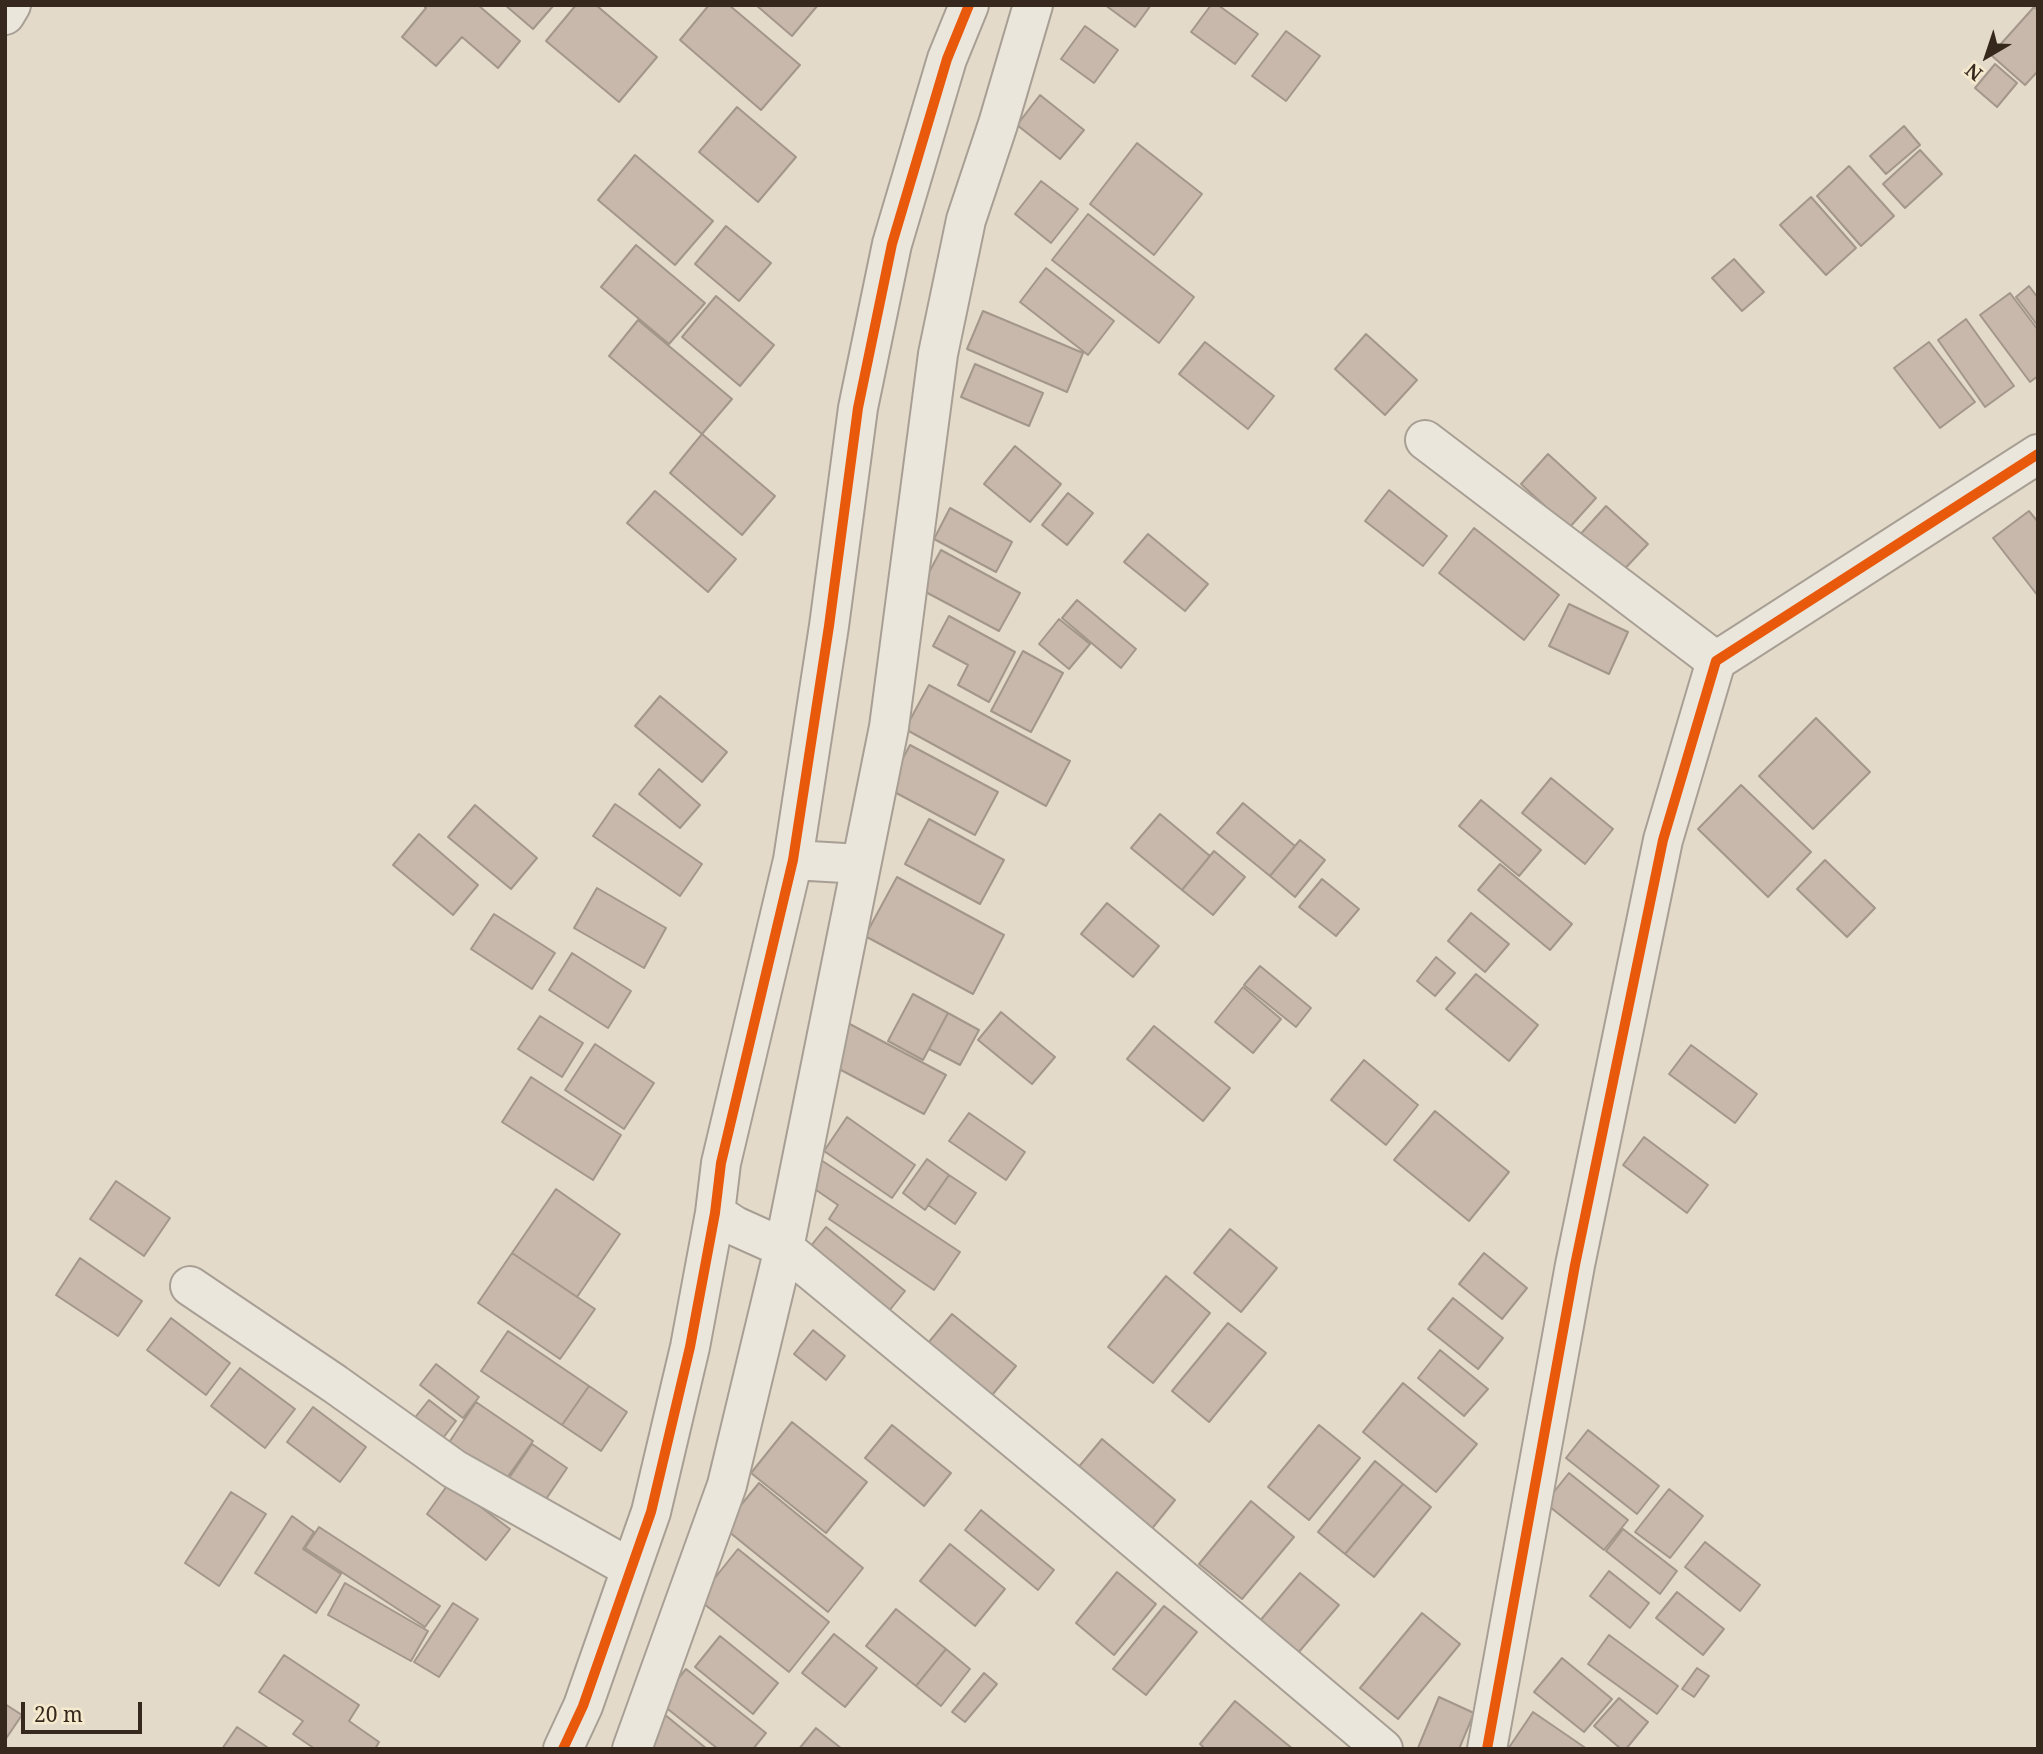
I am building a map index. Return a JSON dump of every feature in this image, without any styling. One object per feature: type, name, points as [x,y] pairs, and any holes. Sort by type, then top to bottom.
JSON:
[{"type":"street","points":[[5,15],[11,5]]},
{"type":"street","points":[[564,1749],[583,1706],[651,1512],[684,1372],[725,1220],[721,1163],[793,860],[829,625],[858,408],[892,244],[947,59],[969,5]]},
{"type":"street","points":[[632,1749],[727,1485],[889,727],[938,354],[966,220],[1033,5]]},
{"type":"street","points":[[1425,440],[1716,661]]},
{"type":"street","points":[[1487,1749],[1575,1265],[1663,840],[1716,661],[2038,454]]},
{"type":"street","points":[[793,860],[861,863]]},
{"type":"street","points":[[725,1220],[777,1244],[1079,1492],[1383,1749]]},
{"type":"street","points":[[190,1286],[454,1469],[630,1568]]},
{"type":"building","points":[[423,5],[478,5],[520,41],[498,68],[462,37],[436,66],[402,37],[426,8]]},
{"type":"building","points":[[505,5],[554,5],[533,29]]},
{"type":"building","points":[[576,5],[596,5],[657,57],[619,102],[546,41]]},
{"type":"building","points":[[709,5],[729,5],[800,65],[761,110],[680,40]]},
{"type":"building","points":[[756,5],[818,5],[792,36]]},
{"type":"building","points":[[1105,5],[1151,5],[1135,27]]},
{"type":"building","points":[[1211,5],[1218,5],[1258,34],[1235,64],[1191,32]]},
{"type":"building","points":[[2034,7],[2038,10],[2038,71],[2025,85],[1991,55]]},
{"type":"building","points":[[1085,26],[1118,50],[1094,83],[1061,59]]},
{"type":"building","points":[[1286,31],[1320,56],[1286,101],[1252,76]]},
{"type":"building","points":[[1995,64],[2017,83],[1997,107],[1975,88]]},
{"type":"building","points":[[1040,95],[1084,130],[1060,159],[1017,125]]},
{"type":"building","points":[[737,107],[796,157],[758,202],[699,152]]},
{"type":"building","points":[[1904,126],[1920,145],[1886,174],[1870,156]]},
{"type":"building","points":[[1137,143],[1202,194],[1154,255],[1090,204]]},
{"type":"building","points":[[1920,150],[1942,174],[1905,208],[1883,184]]},
{"type":"building","points":[[635,155],[713,221],[675,265],[598,200]]},
{"type":"building","points":[[1849,166],[1894,216],[1861,246],[1817,196]]},
{"type":"building","points":[[1041,181],[1078,209],[1051,243],[1015,214]]},
{"type":"building","points":[[1811,197],[1856,248],[1826,275],[1780,225]]},
{"type":"building","points":[[1088,214],[1194,297],[1159,343],[1052,260]]},
{"type":"building","points":[[726,226],[771,263],[739,301],[695,264]]},
{"type":"building","points":[[636,245],[705,303],[669,344],[601,287]]},
{"type":"building","points":[[1734,259],[1764,292],[1742,311],[1712,278]]},
{"type":"building","points":[[1046,268],[1114,321],[1088,355],[1020,302]]},
{"type":"building","points":[[2029,286],[2038,298],[2038,326],[2016,297]]},
{"type":"building","points":[[2010,293],[2038,330],[2038,376],[2030,382],[1980,315]]},
{"type":"building","points":[[716,296],[774,345],[740,386],[682,337]]},
{"type":"building","points":[[983,311],[1083,353],[1067,392],[967,349]]},
{"type":"building","points":[[1966,319],[2014,386],[1985,407],[1938,340]]},
{"type":"building","points":[[638,320],[732,399],[702,434],[609,356]]},
{"type":"building","points":[[1366,334],[1417,380],[1385,415],[1335,369]]},
{"type":"building","points":[[1205,342],[1274,396],[1248,429],[1179,374]]},
{"type":"building","points":[[1929,342],[1975,402],[1940,428],[1894,368]]},
{"type":"building","points":[[975,364],[1043,393],[1029,426],[961,397]]},
{"type":"building","points":[[702,434],[775,496],[742,535],[670,473]]},
{"type":"building","points":[[1015,446],[1061,484],[1030,522],[984,484]]},
{"type":"building","points":[[1548,454],[1596,498],[1569,528],[1521,484]]},
{"type":"building","points":[[1389,490],[1447,536],[1423,566],[1365,521]]},
{"type":"building","points":[[655,491],[736,559],[708,592],[627,523]]},
{"type":"building","points":[[1068,493],[1093,513],[1067,545],[1042,525]]},
{"type":"building","points":[[1606,506],[1648,544],[1618,576],[1577,538]]},
{"type":"building","points":[[950,508],[1012,542],[996,572],[934,539]]},
{"type":"building","points":[[2029,511],[2038,522],[2038,596],[1993,538]]},
{"type":"building","points":[[1474,528],[1559,595],[1524,640],[1439,573]]},
{"type":"building","points":[[1148,534],[1208,584],[1185,611],[1124,562]]},
{"type":"building","points":[[941,550],[1020,593],[999,631],[920,589]]},
{"type":"building","points":[[1077,600],[1136,649],[1121,668],[1062,618]]},
{"type":"building","points":[[1569,604],[1628,632],[1609,674],[1549,646]]},
{"type":"building","points":[[949,616],[1015,652],[989,702],[958,685],[968,665],[933,646]]},
{"type":"building","points":[[1059,619],[1090,644],[1069,669],[1039,644]]},
{"type":"building","points":[[1023,651],[1063,673],[1031,732],[991,711]]},
{"type":"building","points":[[929,685],[1070,761],[1046,806],[905,729]]},
{"type":"building","points":[[660,696],[727,752],[702,782],[635,726]]},
{"type":"building","points":[[1816,718],[1870,772],[1813,829],[1759,776]]},
{"type":"building","points":[[910,745],[998,792],[975,835],[887,788]]},
{"type":"building","points":[[659,769],[700,805],[680,828],[639,794]]},
{"type":"building","points":[[1551,778],[1613,829],[1585,864],[1522,813]]},
{"type":"building","points":[[1741,785],[1811,852],[1768,897],[1698,829]]},
{"type":"building","points":[[1481,800],[1541,850],[1519,876],[1459,826]]},
{"type":"building","points":[[1243,803],[1295,846],[1270,876],[1217,833]]},
{"type":"building","points":[[615,804],[702,864],[680,896],[593,836]]},
{"type":"building","points":[[475,805],[537,858],[511,889],[448,837]]},
{"type":"building","points":[[1160,814],[1210,856],[1182,890],[1131,848]]},
{"type":"building","points":[[929,819],[1004,860],[980,904],[905,864]]},
{"type":"building","points":[[419,834],[478,885],[453,915],[393,865]]},
{"type":"building","points":[[1300,840],[1325,860],[1295,897],[1270,876]]},
{"type":"building","points":[[1214,851],[1245,877],[1213,915],[1182,890]]},
{"type":"building","points":[[1825,860],[1875,908],[1847,937],[1797,889]]},
{"type":"building","points":[[1500,864],[1572,924],[1550,950],[1478,890]]},
{"type":"building","points":[[897,877],[1004,935],[973,994],[865,936]]},
{"type":"building","points":[[1322,879],[1359,909],[1336,936],[1299,907]]},
{"type":"building","points":[[597,888],[666,928],[644,968],[574,928]]},
{"type":"building","points":[[1107,903],[1159,946],[1133,977],[1081,934]]},
{"type":"building","points":[[1471,913],[1509,944],[1485,972],[1448,941]]},
{"type":"building","points":[[494,914],[555,953],[532,989],[471,949]]},
{"type":"building","points":[[572,953],[631,991],[608,1028],[549,990]]},
{"type":"building","points":[[1436,957],[1455,973],[1435,996],[1417,981]]},
{"type":"building","points":[[1260,966],[1311,1008],[1296,1027],[1244,985]]},
{"type":"building","points":[[1476,974],[1538,1025],[1509,1061],[1446,1009]]},
{"type":"building","points":[[1243,987],[1281,1019],[1253,1053],[1215,1022]]},
{"type":"building","points":[[913,994],[948,1013],[923,1060],[888,1041]]},
{"type":"building","points":[[1001,1012],[1055,1057],[1032,1084],[978,1040]]},
{"type":"building","points":[[948,1013],[979,1030],[960,1065],[929,1049]]},
{"type":"building","points":[[540,1016],[583,1043],[562,1077],[518,1049]]},
{"type":"building","points":[[846,1022],[946,1075],[924,1114],[824,1061]]},
{"type":"building","points":[[1154,1026],[1230,1088],[1203,1121],[1127,1059]]},
{"type":"building","points":[[595,1044],[654,1083],[624,1129],[565,1090]]},
{"type":"building","points":[[1691,1045],[1757,1094],[1735,1123],[1669,1074]]},
{"type":"building","points":[[1364,1060],[1418,1105],[1386,1145],[1331,1100]]},
{"type":"building","points":[[531,1077],[621,1135],[593,1180],[502,1122]]},
{"type":"building","points":[[1435,1111],[1509,1172],[1469,1221],[1394,1160]]},
{"type":"building","points":[[969,1113],[1025,1152],[1006,1180],[949,1141]]},
{"type":"building","points":[[847,1117],[915,1165],[892,1198],[824,1151]]},
{"type":"building","points":[[1644,1137],[1708,1185],[1687,1213],[1623,1165]]},
{"type":"building","points":[[927,1159],[949,1175],[925,1210],[903,1193]]},
{"type":"building","points":[[821,1160],[960,1252],[934,1290],[829,1219],[838,1205],[806,1183]]},
{"type":"building","points":[[949,1175],[976,1193],[955,1224],[928,1205]]},
{"type":"building","points":[[116,1181],[170,1218],[144,1256],[90,1219]]},
{"type":"building","points":[[556,1189],[620,1234],[577,1297],[512,1253]]},
{"type":"building","points":[[826,1227],[905,1291],[881,1321],[802,1257]]},
{"type":"building","points":[[1230,1229],[1277,1268],[1241,1312],[1194,1273]]},
{"type":"building","points":[[512,1253],[595,1309],[560,1359],[478,1303]]},
{"type":"building","points":[[1484,1253],[1527,1288],[1502,1319],[1459,1284]]},
{"type":"building","points":[[80,1258],[142,1301],[118,1336],[56,1295]]},
{"type":"building","points":[[1166,1276],[1210,1313],[1153,1383],[1108,1347]]},
{"type":"building","points":[[1453,1298],[1503,1338],[1478,1369],[1428,1329]]},
{"type":"building","points":[[952,1314],[1016,1366],[988,1400],[924,1348]]},
{"type":"building","points":[[171,1318],[230,1363],[206,1395],[147,1350]]},
{"type":"building","points":[[1228,1323],[1266,1353],[1209,1422],[1172,1391]]},
{"type":"building","points":[[813,1330],[845,1356],[826,1380],[794,1354]]},
{"type":"building","points":[[508,1331],[589,1386],[562,1425],[481,1371]]},
{"type":"building","points":[[1440,1350],[1488,1389],[1464,1416],[1418,1378]]},
{"type":"building","points":[[436,1364],[479,1397],[463,1418],[420,1385]]},
{"type":"building","points":[[240,1368],[295,1409],[265,1448],[211,1406]]},
{"type":"building","points":[[1403,1383],[1477,1444],[1436,1492],[1363,1432]]},
{"type":"building","points":[[589,1386],[627,1412],[601,1451],[562,1425]]},
{"type":"building","points":[[429,1400],[456,1421],[437,1446],[409,1425]]},
{"type":"building","points":[[476,1402],[533,1441],[500,1488],[444,1450]]},
{"type":"building","points":[[313,1407],[366,1447],[340,1482],[287,1442]]},
{"type":"building","points":[[792,1422],[867,1482],[826,1533],[751,1473]]},
{"type":"building","points":[[892,1425],[951,1473],[924,1506],[865,1458]]},
{"type":"building","points":[[1319,1425],[1360,1458],[1309,1520],[1268,1487]]},
{"type":"building","points":[[1588,1430],[1659,1486],[1637,1514],[1566,1458]]},
{"type":"building","points":[[1102,1439],[1175,1500],[1146,1536],[1072,1475]]},
{"type":"building","points":[[532,1444],[567,1468],[542,1505],[507,1481]]},
{"type":"building","points":[[1375,1461],[1403,1484],[1345,1554],[1318,1532]]},
{"type":"building","points":[[1569,1473],[1628,1520],[1604,1550],[1545,1503]]},
{"type":"building","points":[[449,1483],[510,1529],[486,1560],[427,1514]]},
{"type":"building","points":[[759,1483],[863,1568],[828,1612],[723,1527]]},
{"type":"building","points":[[1403,1484],[1431,1507],[1374,1577],[1345,1554]]},
{"type":"building","points":[[1669,1489],[1703,1516],[1670,1558],[1635,1532]]},
{"type":"building","points":[[231,1492],[266,1514],[219,1586],[185,1563]]},
{"type":"building","points":[[1251,1501],[1294,1537],[1242,1599],[1199,1564]]},
{"type":"building","points":[[981,1510],[1054,1570],[1038,1590],[965,1530]]},
{"type":"building","points":[[292,1516],[314,1532],[303,1549],[341,1574],[316,1613],[255,1573]]},
{"type":"building","points":[[319,1527],[440,1606],[425,1627],[305,1548]]},
{"type":"building","points":[[1623,1529],[1677,1571],[1660,1594],[1606,1551]]},
{"type":"building","points":[[1705,1542],[1760,1585],[1740,1611],[1685,1567]]},
{"type":"building","points":[[950,1544],[1005,1589],[975,1626],[920,1581]]},
{"type":"building","points":[[738,1549],[829,1622],[789,1672],[698,1599]]},
{"type":"building","points":[[1609,1571],[1649,1603],[1630,1628],[1590,1596]]},
{"type":"building","points":[[1117,1572],[1156,1604],[1114,1655],[1076,1623]]},
{"type":"building","points":[[1300,1573],[1339,1605],[1298,1653],[1259,1622]]},
{"type":"building","points":[[345,1583],[428,1631],[411,1661],[328,1615]]},
{"type":"building","points":[[1677,1592],[1724,1629],[1703,1655],[1656,1618]]},
{"type":"building","points":[[453,1603],[478,1619],[439,1677],[414,1662]]},
{"type":"building","points":[[1164,1606],[1197,1632],[1146,1695],[1113,1669]]},
{"type":"building","points":[[896,1609],[946,1649],[916,1686],[866,1646]]},
{"type":"building","points":[[1422,1613],[1460,1644],[1398,1719],[1360,1688]]},
{"type":"building","points":[[834,1634],[877,1668],[845,1707],[802,1673]]},
{"type":"building","points":[[1609,1635],[1678,1686],[1657,1714],[1588,1664]]},
{"type":"building","points":[[720,1636],[778,1683],[753,1714],[695,1667]]},
{"type":"building","points":[[946,1649],[970,1669],[941,1706],[916,1686]]},
{"type":"building","points":[[284,1655],[359,1705],[349,1721],[379,1742],[375,1749],[315,1749],[293,1734],[303,1721],[259,1692]]},
{"type":"building","points":[[1562,1658],[1612,1699],[1584,1732],[1534,1692]]},
{"type":"building","points":[[1697,1668],[1709,1676],[1694,1697],[1682,1689]]},
{"type":"building","points":[[686,1669],[766,1733],[753,1749],[718,1749],[659,1702]]},
{"type":"building","points":[[984,1673],[997,1684],[965,1722],[952,1712]]},
{"type":"building","points":[[1439,1697],[1474,1713],[1459,1749],[1418,1748]]},
{"type":"building","points":[[1619,1698],[1648,1722],[1626,1749],[1621,1749],[1594,1726]]},
{"type":"building","points":[[1235,1701],[1293,1749],[1205,1749],[1200,1744]]},
{"type":"building","points":[[5,1704],[22,1715],[5,1740]]},
{"type":"building","points":[[1533,1712],[1587,1749],[1508,1749]]},
{"type":"building","points":[[664,1714],[707,1749],[637,1749]]},
{"type":"building","points":[[237,1727],[270,1749],[222,1749]]},
{"type":"building","points":[[816,1728],[842,1749],[799,1749]]},
{"type":"cycle path","points":[[563,1749],[583,1706],[651,1512],[690,1347],[715,1213],[721,1163],[793,860],[829,626],[858,408],[892,244],[947,59],[969,5]]},
{"type":"cycle path","points":[[1487,1749],[1575,1265],[1663,840],[1716,661],[2038,454]]}]
